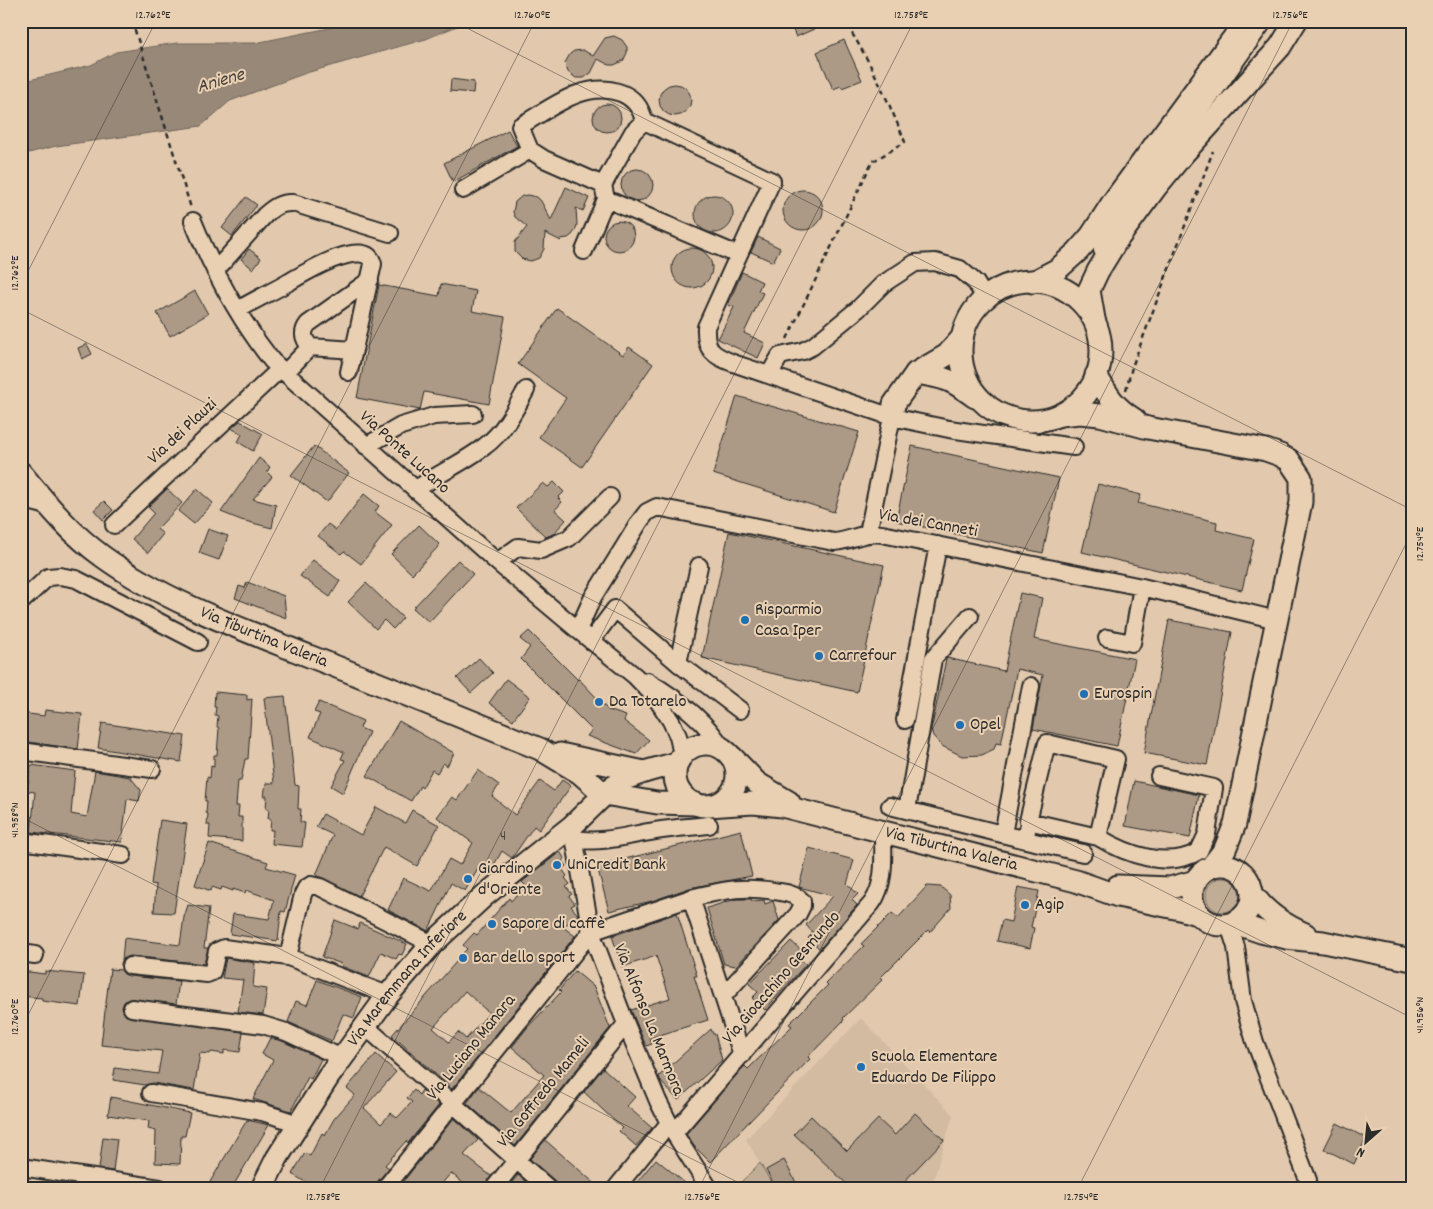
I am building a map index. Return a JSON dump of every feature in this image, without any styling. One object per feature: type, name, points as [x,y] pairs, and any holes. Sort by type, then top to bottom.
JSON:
[{"type":"main road","points":[[1033,282],[1058,269],[1091,236],[1113,202],[1246,21]]},
{"type":"main road","points":[[1060,415],[1078,402],[1092,385],[1100,363],[1099,336],[1089,290],[1117,240],[1183,154],[1280,47],[1296,21]]},
{"type":"main road","points":[[984,403],[971,387],[963,368],[961,356],[962,338],[980,291],[1020,282],[1033,282],[1058,287],[1070,294],[1088,312],[1095,324]]},
{"type":"main road","points":[[892,417],[894,404],[916,373],[948,354],[962,338]]},
{"type":"main road","points":[[916,373],[947,379],[961,385],[1001,414],[1020,420],[1041,421],[1060,415],[1100,415],[1148,428],[1266,450],[1289,460],[1298,471],[1302,484],[1301,502],[1236,824],[1225,850],[1203,874],[1192,893],[1194,905],[1200,916]]},
{"type":"main road","points":[[1096,375],[1112,403],[1122,412],[1148,428]]},
{"type":"main road","name":"Via Tiburtina Valeria","points":[[21,473],[61,521],[102,556],[123,570],[163,592],[236,627],[540,749],[580,772],[604,794],[704,812],[754,803],[782,806],[1081,882],[1118,896],[1180,909],[1200,916],[1214,924],[1232,924],[1286,938],[1323,942],[1412,960]]},
{"type":"main road","name":"Via Tiburtina Valeria","points":[[540,749],[644,772],[679,759],[688,749],[696,745],[714,745],[727,753],[748,775],[773,794],[817,814]]},
{"type":"main road","name":"Via Tiburtina Valeria","points":[[704,812],[728,797],[734,788],[737,778],[736,767],[727,753]]},
{"type":"main road","points":[[679,759],[674,773],[680,792],[687,800],[704,812]]},
{"type":"main road","name":"Via Maremmana Inferiore","points":[[262,1188],[277,1158],[342,1058],[388,995],[432,944],[478,902],[574,833],[604,794],[627,778],[644,772]]},
{"type":"main road","points":[[1236,824],[1238,863],[1244,873]]},
{"type":"main road","name":"Via Tiburtina Valeria","points":[[1081,882],[1170,888],[1225,865],[1244,873],[1252,887],[1253,895],[1266,911],[1286,926],[1323,942]]},
{"type":"main road","points":[[1232,924],[1248,912],[1252,904],[1253,895]]},
{"type":"street","points":[[1089,290],[1094,268],[1122,209],[1148,173],[1215,90],[1264,21]]},
{"type":"street","points":[[738,255],[604,192],[544,159],[530,150],[520,126],[584,91],[604,89],[632,98],[640,108],[644,121],[772,181],[706,327],[707,346],[723,359],[892,417],[949,429],[1074,447]]},
{"type":"street","points":[[584,252],[604,192],[633,132],[644,121]]},
{"type":"street","points":[[462,190],[530,150]]},
{"type":"street","points":[[215,271],[265,215],[274,207],[284,203],[293,203],[390,233]]},
{"type":"street","name":"Via Ponte Lucano","points":[[194,221],[215,271],[260,344],[282,371],[497,562],[636,676],[656,698],[671,721],[678,736],[679,759]]},
{"type":"street","points":[[238,310],[306,272],[340,257],[361,253],[369,256],[373,264],[350,372]]},
{"type":"street","points":[[769,375],[777,359],[784,354],[803,352],[813,346],[858,309],[883,284],[915,263],[935,262],[954,267],[965,273],[980,291]]},
{"type":"street","points":[[354,350],[310,347],[303,335],[308,324],[370,280]]},
{"type":"street","name":"Via dei Plauzi","points":[[114,525],[310,347]]},
{"type":"street","points":[[415,490],[486,446],[507,423],[526,390]]},
{"type":"street","points":[[366,446],[401,426],[434,416],[473,414]]},
{"type":"street","points":[[868,533],[892,417]]},
{"type":"street","points":[[21,496],[32,502],[48,506]]},
{"type":"street","points":[[497,562],[518,546],[541,550],[569,538],[610,497]]},
{"type":"street","name":"Via dei Canneti","points":[[578,630],[601,584],[640,521],[652,509],[668,508],[834,542],[848,540],[868,533],[938,545],[1142,588],[1277,620]]},
{"type":"street","points":[[905,720],[938,545]]},
{"type":"street","points":[[678,663],[699,566]]},
{"type":"street","points":[[21,602],[48,577],[60,576],[76,579],[198,642]]},
{"type":"street","points":[[1107,638],[1132,643],[1142,588]]},
{"type":"street","points":[[591,640],[615,610],[678,663],[740,710]]},
{"type":"street","points":[[907,810],[933,659],[970,616]]},
{"type":"street","name":"Via Ponte Lucano","points":[[636,676],[668,694],[689,710],[710,730],[727,753]]},
{"type":"street","points":[[1003,834],[1031,686]]},
{"type":"street","points":[[1026,840],[1028,821],[1047,742],[1116,759],[1092,836],[1083,853],[1081,882]]},
{"type":"street","points":[[21,751],[152,769]]},
{"type":"street","points":[[1028,821],[1092,836],[1121,849],[1152,858],[1182,858],[1199,851],[1207,834],[1214,788],[1159,776]]},
{"type":"street","points":[[890,806],[1083,853]]},
{"type":"street","points":[[574,833],[586,841],[608,840],[654,831],[704,812]]},
{"type":"street","name":"Via Alfonso La Marmora","points":[[574,833],[591,932],[650,1082],[672,1128],[709,1188]]},
{"type":"street","name":"Via Gioacchino Gesmundo","points":[[616,1188],[742,1055],[866,912],[875,898],[882,876],[883,833]]},
{"type":"street","points":[[21,841],[123,855]]},
{"type":"street","points":[[288,956],[303,894],[306,888],[311,885],[432,944]]},
{"type":"street","points":[[591,932],[691,898],[727,890],[748,888],[784,892],[802,900],[802,909],[798,914],[723,996]]},
{"type":"street","points":[[691,898],[742,1055]]},
{"type":"street","points":[[1232,924],[1243,1001],[1255,1042],[1308,1180]]},
{"type":"street","name":"Via Luciano Manara","points":[[385,1188],[591,932]]},
{"type":"street","points":[[130,966],[208,974],[212,972],[217,951],[224,948],[288,956],[388,995]]},
{"type":"street","points":[[132,1008],[263,1025],[286,1032],[342,1058]]},
{"type":"street","name":"Via Goffredo Mameli","points":[[494,1188],[626,1024]]},
{"type":"street","points":[[365,1026],[548,1188]]},
{"type":"street","points":[[151,1093],[262,1112],[299,1124]]},
{"type":"street","points":[[21,1166],[160,1188]]},
{"type":"path","points":[[132,21],[194,221]]},
{"type":"path","points":[[777,359],[872,162],[905,142],[892,109],[844,21]]},
{"type":"path","points":[[1130,397],[1126,390],[1132,367],[1213,151]]},
{"type":"shaded area","points":[[1223,878],[1230,879],[1235,883],[1239,888],[1239,902],[1235,907],[1230,911],[1223,912],[1216,911],[1211,907],[1207,902],[1206,895],[1207,888],[1211,883],[1216,879]]},
{"type":"shaded area","name":"Scuola Elementare Eduardo De Filippo","points":[[861,1018],[953,1115],[931,1188],[774,1188],[746,1139]]},
{"type":"shaded area","points":[[760,1163],[774,1188],[735,1188]]},
{"type":"water","name":"Aniene","points":[[364,21],[469,21],[426,39],[306,73],[230,101],[201,126],[56,146],[21,155],[21,82],[91,65],[116,52],[177,43],[255,43]]},
{"type":"building","points":[[789,21],[832,21],[796,37]]},
{"type":"building","points":[[614,36],[622,40],[627,47],[627,53],[623,61],[609,65],[598,59],[591,73],[584,78],[576,78],[568,72],[565,63],[570,54],[574,51],[583,50],[593,56],[605,38]]},
{"type":"building","points":[[844,40],[862,80],[842,88],[841,86],[833,89],[817,52]]},
{"type":"building","points":[[451,79],[474,82],[473,93],[450,91]]},
{"type":"building","points":[[675,84],[681,85],[686,89],[690,94],[690,106],[686,111],[681,115],[675,116],[669,115],[664,111],[660,106],[659,100],[660,94],[664,89],[669,85]]},
{"type":"building","points":[[607,104],[617,108],[621,118],[617,128],[607,132],[597,128],[593,118],[597,108]]},
{"type":"building","points":[[508,130],[517,146],[453,182],[444,163]]},
{"type":"building","points":[[637,169],[643,170],[648,174],[652,179],[652,191],[648,196],[643,200],[637,201],[631,200],[626,196],[622,191],[621,185],[622,179],[626,174],[631,170]]},
{"type":"building","points":[[566,187],[589,198],[583,211],[576,208],[577,225],[575,231],[568,238],[560,239],[561,241],[545,233],[544,249],[539,258],[531,261],[522,259],[515,252],[515,242],[527,227],[515,217],[513,212],[515,202],[522,196],[537,197],[551,220]]},
{"type":"building","points":[[803,190],[817,196],[823,210],[817,224],[803,230],[789,224],[783,210],[789,196]]},
{"type":"building","points":[[714,195],[727,201],[733,214],[727,227],[714,233],[701,227],[695,214],[701,201]]},
{"type":"building","points":[[246,197],[257,205],[232,236],[222,228]]},
{"type":"building","points":[[619,221],[630,225],[634,236],[630,247],[619,251],[608,247],[604,236],[608,225]]},
{"type":"building","points":[[758,237],[780,248],[773,262],[751,252]]},
{"type":"building","points":[[696,248],[703,251],[709,257],[712,268],[711,276],[703,285],[696,288],[688,288],[681,285],[673,276],[672,264],[675,257],[684,249]]},
{"type":"building","points":[[249,249],[261,258],[253,269],[241,259]]},
{"type":"building","points":[[742,272],[762,282],[758,291],[763,293],[744,333],[765,343],[758,358],[718,339],[734,307],[728,305]]},
{"type":"building","points":[[441,284],[476,291],[472,311],[505,317],[489,404],[424,392],[420,410],[357,398],[379,285],[439,296]]},
{"type":"building","points":[[195,291],[208,314],[170,336],[157,313]]},
{"type":"building","points":[[557,308],[623,355],[629,347],[653,364],[582,467],[539,437],[566,398],[518,364]]},
{"type":"building","points":[[87,344],[92,354],[82,359],[78,348]]},
{"type":"building","points":[[737,396],[859,432],[834,512],[713,474]]},
{"type":"building","points":[[240,421],[263,434],[253,451],[238,442],[242,434],[231,428]]},
{"type":"building","points":[[314,446],[349,473],[327,502],[291,475]]},
{"type":"building","points":[[912,446],[1059,478],[1043,553],[896,521]]},
{"type":"building","points":[[259,458],[270,467],[267,472],[272,477],[253,499],[276,505],[272,528],[241,520],[221,512]]},
{"type":"building","points":[[554,482],[564,492],[558,498],[562,502],[555,510],[566,520],[553,534],[546,537],[516,508],[543,483],[548,487]]},
{"type":"building","points":[[1098,484],[1141,495],[1138,503],[1217,522],[1216,530],[1254,539],[1242,590],[1082,552]]},
{"type":"building","points":[[167,489],[182,503],[157,529],[163,534],[148,553],[132,539],[154,513],[148,507]]},
{"type":"building","points":[[197,489],[213,503],[194,524],[178,511]]},
{"type":"building","points":[[364,494],[379,506],[375,512],[392,525],[361,564],[344,551],[341,554],[318,536],[328,524],[336,530]]},
{"type":"building","points":[[104,501],[113,510],[103,520],[94,510]]},
{"type":"building","points":[[419,525],[440,545],[412,574],[391,554]]},
{"type":"building","points":[[208,529],[228,536],[219,560],[199,553]]},
{"type":"building","points":[[729,532],[884,565],[857,692],[702,658]]},
{"type":"building","points":[[313,560],[340,581],[330,597],[300,576]]},
{"type":"building","points":[[458,560],[473,574],[429,622],[413,608]]},
{"type":"building","points":[[247,582],[284,596],[286,618],[235,598],[239,586],[245,588]]},
{"type":"building","points":[[366,583],[403,618],[393,629],[384,620],[376,629],[348,602]]},
{"type":"building","points":[[1020,593],[1042,598],[1034,639],[1135,659],[1117,746],[1033,729],[1043,675],[1017,669],[1001,744],[996,743],[994,749],[982,755],[962,756],[942,746],[933,736],[931,729],[946,659],[1004,671]]},
{"type":"building","points":[[1169,620],[1232,632],[1207,765],[1144,753]]},
{"type":"building","points":[[529,631],[608,710],[626,716],[624,721],[649,740],[636,754],[587,736],[592,730],[521,659],[530,647],[520,639]]},
{"type":"building","points":[[479,658],[493,673],[471,693],[457,678]]},
{"type":"building","points":[[506,679],[530,697],[513,720],[489,703]]},
{"type":"building","points":[[215,692],[247,695],[247,700],[252,699],[248,759],[245,759],[241,781],[238,781],[236,806],[239,806],[238,817],[242,817],[242,841],[209,838],[210,825],[207,825],[207,801],[205,801],[207,777],[210,778],[211,766],[214,767],[214,755],[217,755],[219,728],[217,727],[218,716],[215,715],[216,707],[214,707]]},
{"type":"building","points":[[285,696],[295,785],[299,786],[298,809],[301,809],[300,822],[305,823],[302,847],[272,844],[273,830],[270,830],[271,819],[268,819],[269,809],[266,809],[267,796],[264,796],[266,783],[274,783],[264,698]]},
{"type":"building","points":[[319,702],[363,721],[360,728],[369,732],[343,793],[331,786],[345,760],[341,759],[344,752],[310,737],[320,714],[314,712]]},
{"type":"building","points":[[45,710],[82,714],[78,749],[21,741],[21,713],[44,716]]},
{"type":"building","points":[[399,721],[454,753],[447,766],[443,763],[437,773],[432,770],[422,788],[420,786],[411,801],[367,776]]},
{"type":"building","points":[[102,723],[185,736],[181,762],[98,748]]},
{"type":"building","points":[[31,765],[75,771],[71,814],[87,817],[95,771],[130,777],[141,790],[139,801],[127,799],[122,842],[31,832],[35,792],[27,791]]},
{"type":"building","points":[[478,770],[499,785],[492,796],[515,815],[540,781],[554,791],[562,780],[571,786],[539,830],[534,826],[512,858],[502,851],[488,875],[478,869],[465,891],[451,883],[428,931],[388,910],[403,878],[431,891],[449,859],[460,865],[473,843],[437,817],[452,797],[457,800]]},
{"type":"building","points":[[1134,781],[1199,795],[1190,838],[1125,826]]},
{"type":"building","points":[[376,807],[405,823],[412,810],[439,825],[417,866],[384,847],[359,896],[316,875],[333,835],[316,827],[323,814],[361,835]]},
{"type":"building","points":[[160,820],[187,824],[174,913],[154,912],[156,885],[151,884]]},
{"type":"building","points":[[741,830],[752,876],[689,888],[652,901],[609,911],[597,866]]},
{"type":"building","points":[[209,843],[268,862],[266,867],[295,875],[285,912],[281,911],[278,941],[230,934],[233,914],[269,919],[274,900],[246,890],[245,893],[222,887],[221,890],[212,887],[211,891],[195,885]]},
{"type":"building","points":[[809,848],[854,860],[847,884],[858,894],[852,900],[857,905],[820,949],[808,938],[813,933],[806,925],[833,896],[799,887]]},
{"type":"building","points":[[560,852],[565,859],[562,861],[566,866],[562,869],[567,876],[565,878],[570,884],[566,887],[572,894],[569,896],[575,904],[571,906],[578,915],[563,927],[575,936],[452,1089],[392,1035],[467,949],[463,945],[474,933],[477,935],[509,898],[511,901],[525,885],[522,882]],"holes":[[[465,991],[489,1013],[466,1039],[458,1032],[449,1042],[433,1028]]]},
{"type":"building","points":[[927,886],[941,887],[950,895],[951,908],[930,932],[928,930],[881,977],[883,979],[843,1018],[844,1020],[808,1057],[810,1059],[710,1162],[694,1146],[686,1134],[740,1071],[745,1066],[748,1069],[792,1026],[789,1024],[828,985],[826,983],[864,946],[861,944],[892,913],[898,918]]},
{"type":"building","points":[[1018,887],[1039,891],[1031,927],[1034,928],[1030,948],[997,941],[1002,920],[1011,922]]},
{"type":"building","points":[[736,899],[764,900],[765,904],[773,901],[779,920],[736,966],[724,964],[707,908]]},
{"type":"building","points":[[188,905],[209,908],[204,948],[208,948],[204,964],[131,956],[122,960],[124,938],[180,945],[184,917]]},
{"type":"building","points":[[677,913],[697,976],[694,976],[708,1020],[650,1038],[652,1044],[646,1046],[631,1010],[670,998],[656,956],[622,967],[612,936]]},
{"type":"building","points":[[335,920],[358,929],[360,923],[407,944],[402,955],[399,954],[396,959],[381,952],[369,977],[322,957]]},
{"type":"building","points":[[791,941],[804,953],[799,958],[806,964],[765,1010],[752,998],[758,992],[749,984]]},
{"type":"building","points":[[226,958],[255,963],[253,987],[267,989],[263,1015],[238,1012],[243,980],[222,978]]},
{"type":"building","points":[[110,969],[121,970],[129,976],[179,981],[176,1004],[129,999],[124,1002],[122,1007],[126,1016],[243,1032],[240,1052],[224,1050],[224,1054],[200,1053],[194,1090],[153,1083],[145,1085],[113,1080],[115,1068],[158,1074],[162,1051],[101,1045]]},
{"type":"building","points":[[21,971],[45,974],[45,971],[84,975],[80,1006],[42,1001],[42,998],[21,996]]},
{"type":"building","points":[[575,971],[594,987],[610,1028],[515,1146],[467,1103],[479,1087],[511,1113],[544,1075],[512,1047],[561,992],[559,990]]},
{"type":"building","points":[[317,980],[362,997],[354,1018],[343,1014],[332,1041],[288,1022],[296,1001],[307,1005]]},
{"type":"building","points":[[711,1029],[713,1034],[715,1034],[722,1060],[678,1100],[661,1082],[659,1076]]},
{"type":"building","points":[[270,1038],[282,1041],[321,1059],[311,1079],[308,1077],[291,1111],[253,1099],[273,1060],[262,1054]]},
{"type":"building","points":[[376,1054],[396,1072],[364,1108],[381,1124],[391,1113],[397,1118],[412,1102],[407,1098],[414,1090],[419,1095],[422,1090],[439,1105],[408,1143],[406,1141],[385,1165],[389,1168],[377,1182],[375,1188],[315,1188],[292,1174],[305,1153],[310,1156],[322,1133],[325,1135],[334,1119],[355,1095],[347,1088]]},
{"type":"building","points":[[603,1068],[635,1097],[627,1106],[652,1128],[636,1146],[619,1131],[622,1128],[584,1092]]},
{"type":"building","points":[[111,1097],[190,1113],[185,1136],[181,1136],[180,1164],[155,1163],[156,1131],[148,1129],[149,1121],[108,1115]]},
{"type":"building","points":[[915,1113],[944,1140],[898,1188],[851,1188],[794,1134],[811,1116],[847,1151],[878,1119],[895,1135]]},
{"type":"building","points":[[454,1118],[478,1140],[464,1155],[491,1176],[484,1188],[469,1188],[451,1173],[438,1188],[398,1188]]},
{"type":"building","points":[[247,1120],[269,1125],[232,1188],[219,1188],[210,1182]]},
{"type":"building","points":[[1337,1123],[1366,1138],[1354,1164],[1324,1149]]},
{"type":"building","points":[[103,1137],[117,1139],[113,1171],[99,1169]]},
{"type":"building","points":[[545,1140],[600,1188],[558,1188],[555,1181],[530,1159]]},
{"type":"building","points":[[656,1159],[691,1188],[632,1188]]},
{"type":"building","points":[[784,1160],[799,1188],[776,1188],[766,1170]]},
{"type":"building","points":[[518,1175],[533,1188],[507,1188]]},
{"type":"place","name":"Risparmio Casa Iper","points":[[745,620]]},
{"type":"place","name":"Carrefour","points":[[819,656]]},
{"type":"place","name":"Eurospin","points":[[1084,694]]},
{"type":"place","name":"Da Totarelo","points":[[599,702]]},
{"type":"place","name":"Opel","points":[[960,725]]},
{"type":"place","name":"UniCredit Bank","points":[[557,865]]},
{"type":"place","name":"Giardino d'Oriente","points":[[468,879]]},
{"type":"place","name":"Agip","points":[[1025,905]]},
{"type":"place","name":"Sapore di caffè","points":[[492,924]]},
{"type":"place","name":"Bar dello sport","points":[[463,958]]},
{"type":"place","name":"Scuola Elementare Eduardo De Filippo","points":[[861,1067]]}]
